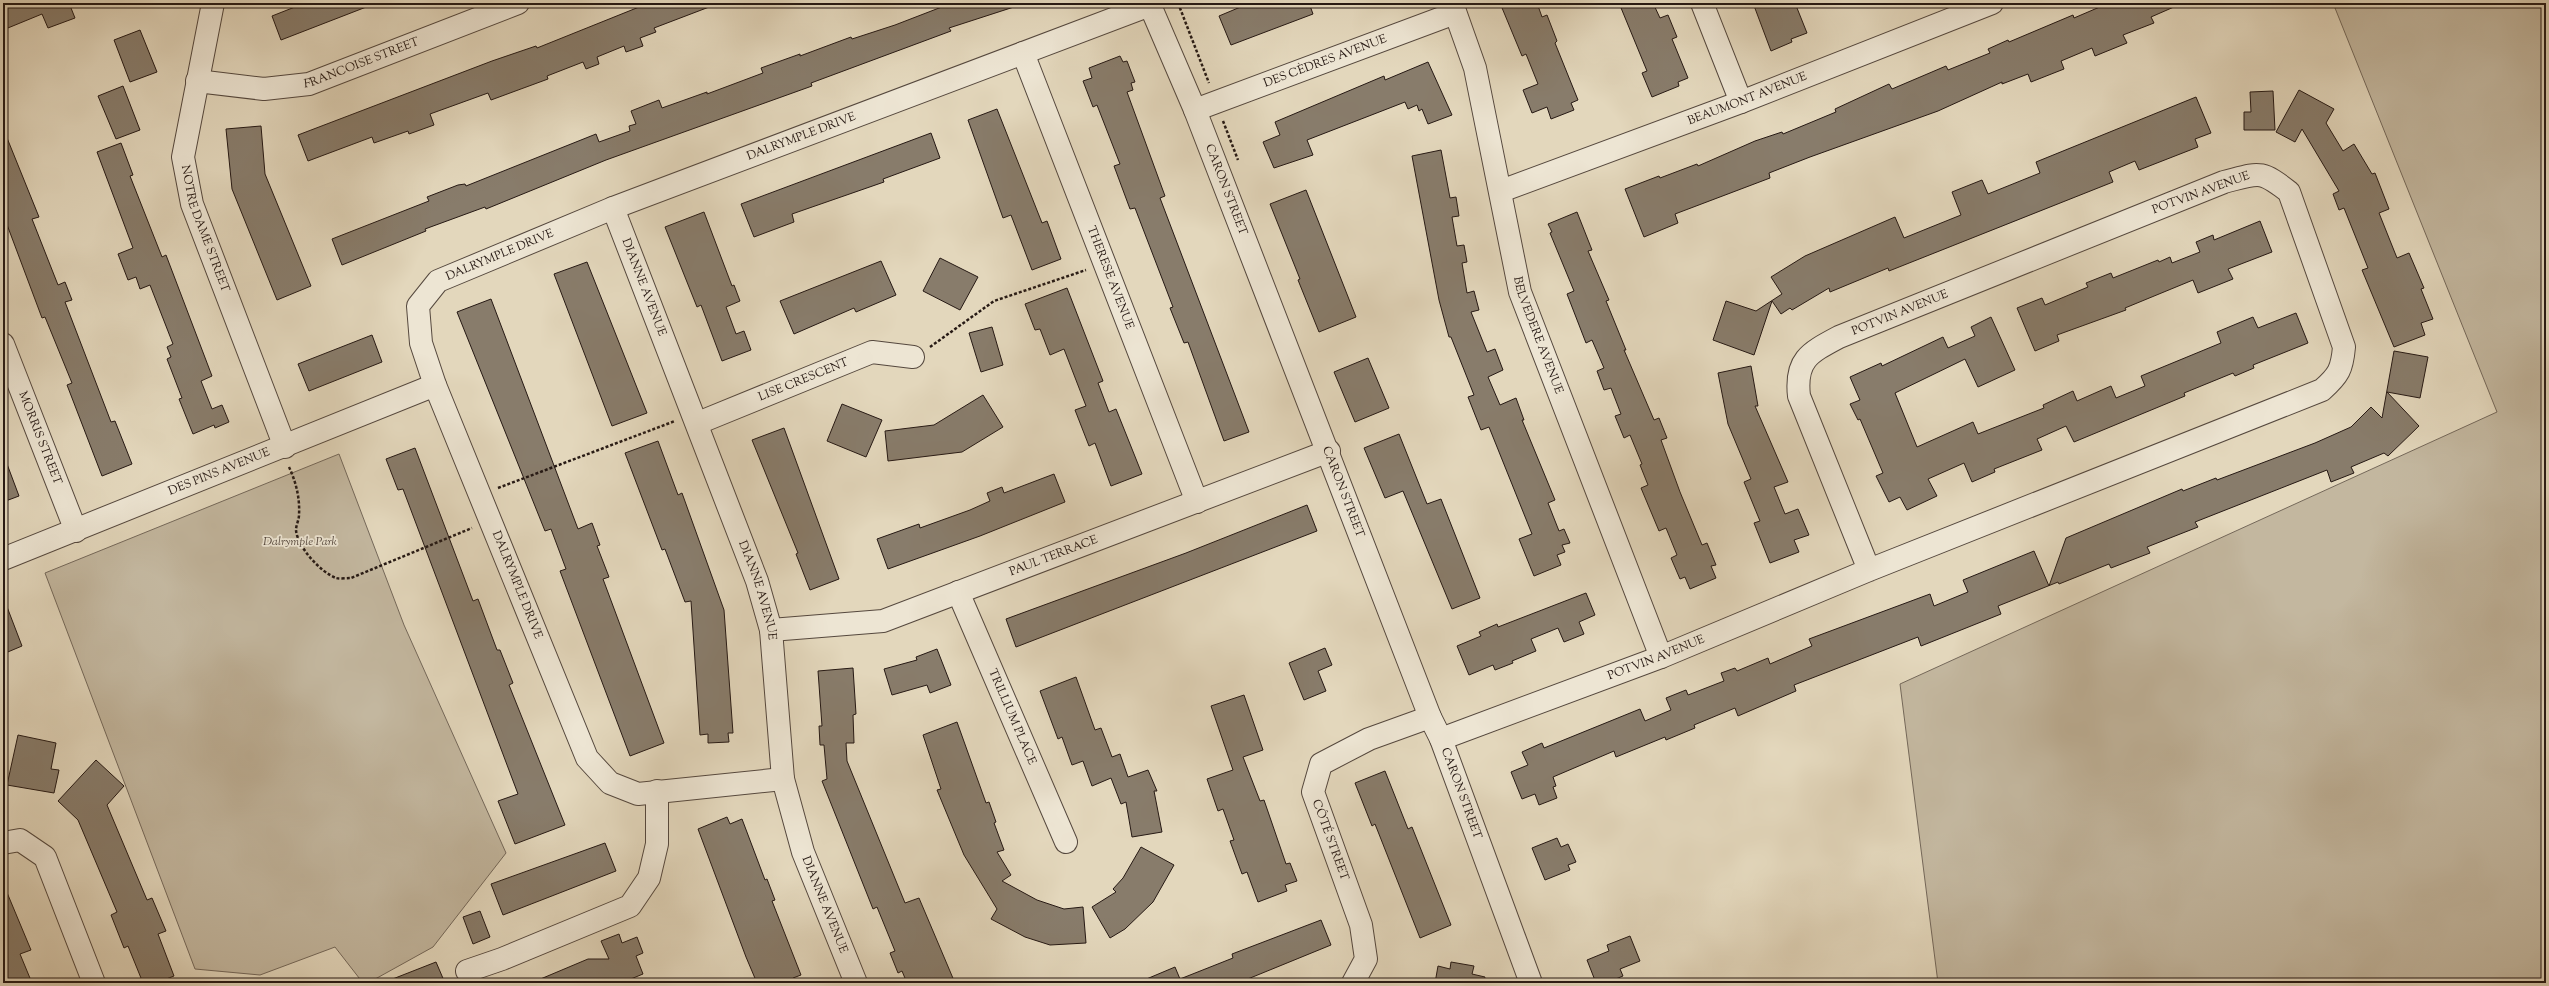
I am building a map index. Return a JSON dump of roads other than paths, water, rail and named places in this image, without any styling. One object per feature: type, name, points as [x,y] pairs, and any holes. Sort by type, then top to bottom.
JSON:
[{"type":"street","name":"NOTRE DAME STREET","points":[[213,3],[197,81],[184,157],[192,204],[282,447]]},
{"type":"street","name":"FRANCOISE STREET","points":[[197,81],[264,90],[309,84],[518,3]]},
{"type":"street","points":[[1702,3],[1741,102]]},
{"type":"street","name":"BEAUMONT AVENUE","points":[[1501,191],[1741,102],[1960,9],[1992,3]]},
{"type":"street","name":"DALRYMPLE DRIVE","points":[[783,779],[638,794],[610,783],[588,758],[435,385],[421,343],[418,306],[438,281],[613,208],[1149,4]]},
{"type":"street","name":"CARON STREET","points":[[1149,4],[1195,110],[1329,451],[1430,716],[1441,739],[1531,983]]},
{"type":"street","name":"DES CÈDRES AVENUE","points":[[1195,110],[1454,8]]},
{"type":"street","name":"BELVEDERE AVENUE","points":[[1454,8],[1475,68],[1501,191],[1520,292],[1661,657]]},
{"type":"street","name":"THERESE AVENUE","points":[[1023,53],[1198,502]]},
{"type":"street","name":"POTVIN AVENUE","points":[[1441,739],[1661,657],[1869,570],[2322,390],[2333,381],[2342,368],[2344,347],[2289,192],[2270,176],[2257,173],[2224,182],[1839,337],[1815,350],[1804,362],[1797,378],[1799,396],[1869,570]]},
{"type":"street","name":"DIANNE AVENUE","points":[[613,208],[696,418],[757,581],[771,630],[783,779],[803,852],[856,983]]},
{"type":"street","name":"MORRIS STREET","points":[[3,344],[76,531]]},
{"type":"street","name":"LISE CRESCENT","points":[[696,418],[872,352],[913,357]]},
{"type":"street","name":"DES PINS AVENUE","points":[[3,559],[76,531],[435,385]]},
{"type":"street","name":"PAUL TERRACE","points":[[771,630],[883,621],[1329,451]]},
{"type":"street","name":"TRILLIUM PLACE","points":[[958,592],[1066,842]]},
{"type":"street","name":"CÔTÉ STREET","points":[[1353,983],[1366,959],[1361,925],[1313,792],[1321,764],[1369,738],[1430,716]]},
{"type":"street","points":[[468,971],[502,959],[630,906],[649,878],[656,851],[657,791]]},
{"type":"street","points":[[3,843],[20,840],[44,857],[94,983]]},
{"type":"park label","name":"Dalrymple Park","points":[[300,542]]}]
